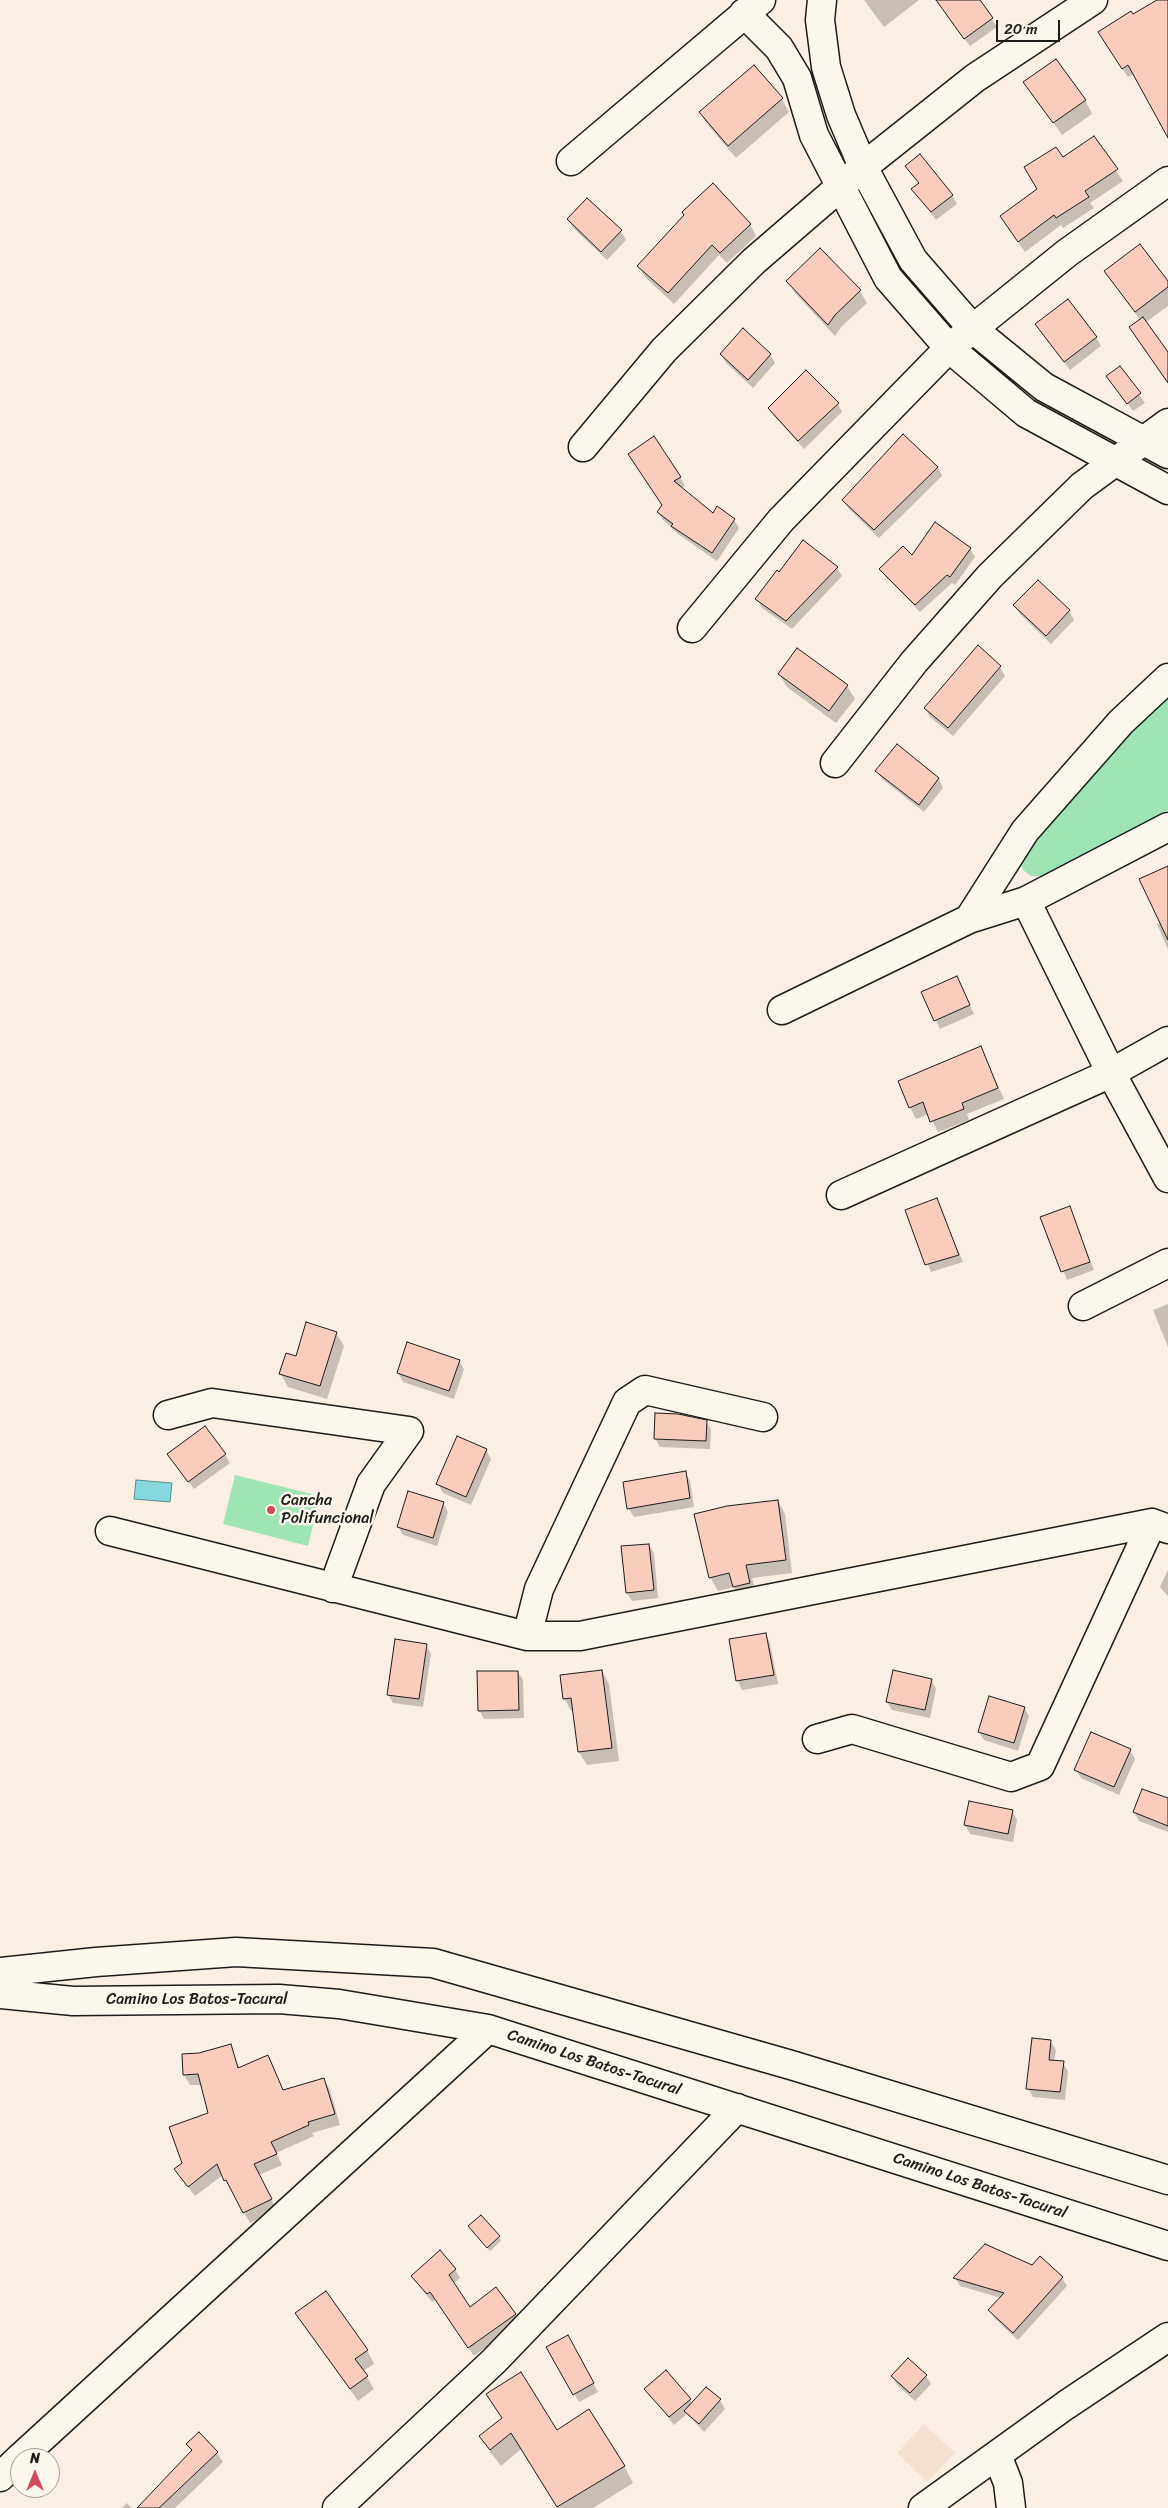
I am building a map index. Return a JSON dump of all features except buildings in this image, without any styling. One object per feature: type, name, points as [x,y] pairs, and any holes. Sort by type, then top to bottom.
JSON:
[{"type":"street","points":[[822,0],[820,20],[826,67],[841,115],[863,167],[913,260],[973,329],[1044,388],[1156,448]]},
{"type":"street","points":[[583,447],[664,350],[754,261],[863,167],[975,78],[1093,0]]},
{"type":"street","points":[[571,161],[752,6],[797,78],[814,135],[888,278],[949,348],[1026,413],[1168,490]]},
{"type":"street","points":[[692,628],[781,520],[949,348],[1067,253],[1168,181]]},
{"type":"street","points":[[835,763],[914,662],[990,576],[1082,486],[1116,463],[1156,448],[1168,424]]},
{"type":"street","points":[[969,919],[1025,832],[1120,722],[1168,678]]},
{"type":"street","points":[[782,1010],[969,919],[1026,902],[1168,827]]},
{"type":"street","points":[[1026,902],[1111,1073],[1168,1178]]},
{"type":"street","points":[[841,1195],[1111,1073],[1168,1042]]},
{"type":"street","points":[[1083,1306],[1168,1263]]},
{"type":"street","points":[[527,1636],[539,1589],[627,1402],[645,1390],[763,1416]]},
{"type":"street","points":[[168,1415],[212,1403],[409,1431],[371,1484],[333,1588]]},
{"type":"street","points":[[110,1531],[527,1636],[580,1636],[1160,1526]]},
{"type":"street","points":[[817,1739],[852,1729],[1011,1777],[1040,1766],[1160,1526]]},
{"type":"street","points":[[0,1972],[96,1962],[236,1952],[433,1963],[791,2065],[1168,2180]]},
{"type":"street","name":"Camino Los Batos-Tacural","points":[[0,1994],[73,2000],[279,1999],[339,2004],[488,2028],[1168,2246]]},
{"type":"street","points":[[31,2448],[488,2028]]},
{"type":"street","points":[[337,2508],[494,2361],[737,2108]]},
{"type":"street","points":[[923,2508],[1066,2405],[1168,2337]]},
{"type":"street","points":[[997,2456],[1008,2483],[1011,2508]]},
{"type":"street","points":[[0,2477],[10,2468]]},
{"type":"shaded area","points":[[924,2424],[955,2453],[927,2482],[897,2453]]},
{"type":"green space","points":[[1168,693],[1168,810],[1048,876],[1031,876],[1023,870],[1020,862],[1023,854],[1089,773]]},
{"type":"green space","name":"Cancha Polifuncional","points":[[235,1475],[320,1496],[308,1546],[223,1524]]},
{"type":"water","points":[[136,1480],[172,1483],[170,1502],[134,1499]]},
{"type":"place","name":"Cancha Polifuncional","points":[[271,1510]]}]
